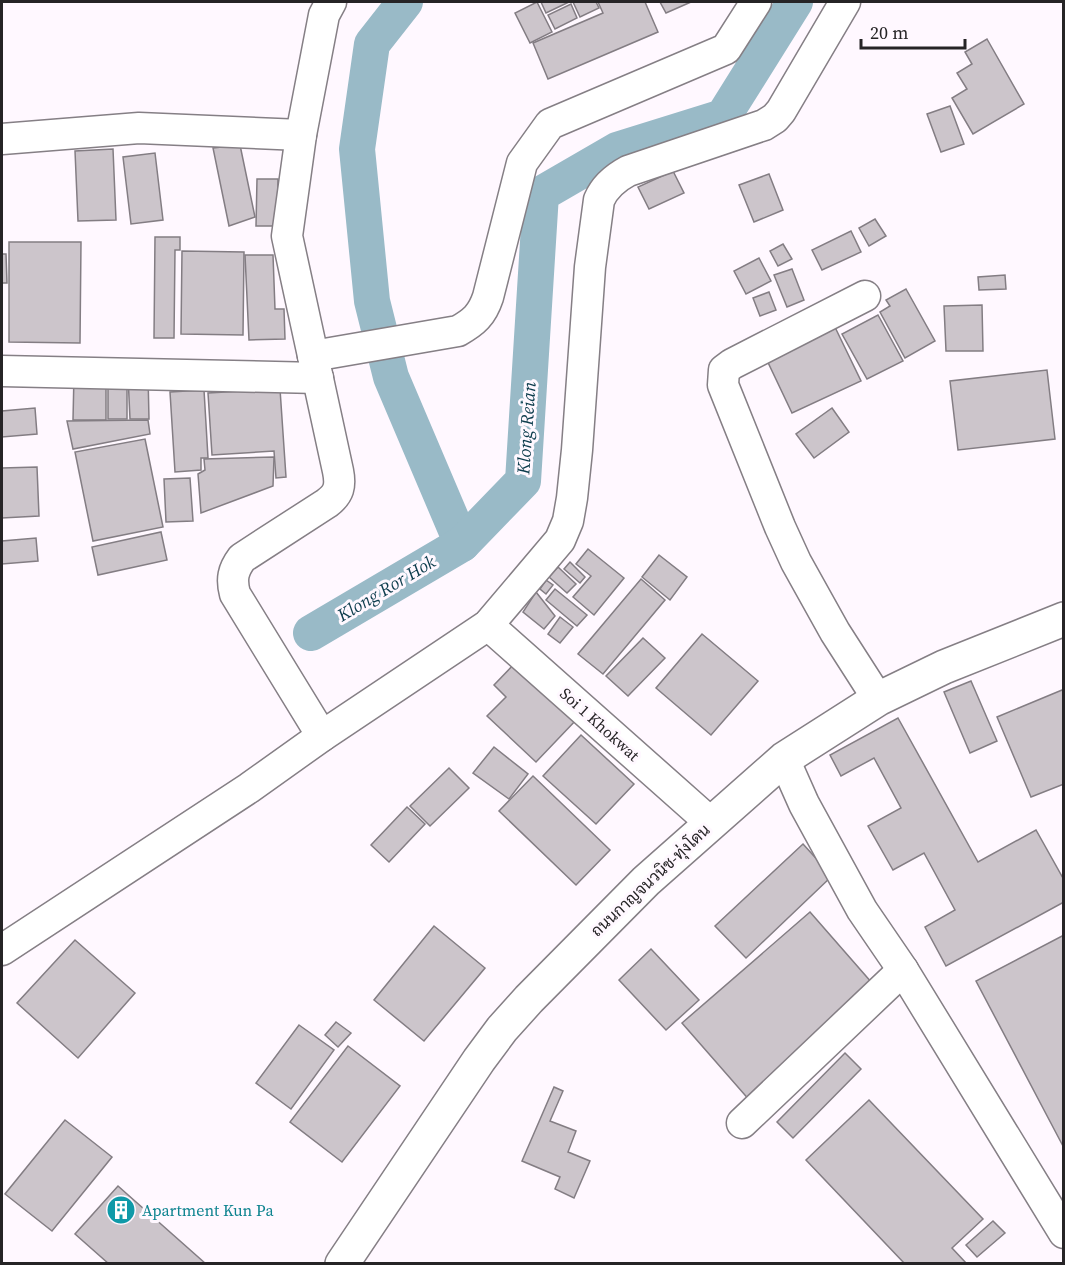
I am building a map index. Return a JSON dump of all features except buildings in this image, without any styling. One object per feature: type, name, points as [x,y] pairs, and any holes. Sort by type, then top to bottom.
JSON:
[{"type":"street","points":[[322,736],[235,594],[232,585],[235,568],[242,558],[327,503],[336,496],[340,489],[339,471],[287,236],[301,135],[324,15],[331,2]]},
{"type":"street","points":[[2,371],[316,367],[372,346],[458,331],[479,317],[488,297],[522,163],[550,124],[726,50],[756,2]]},
{"type":"street","points":[[2,950],[249,788],[322,736],[488,625],[560,540],[568,522],[578,450],[590,267],[599,200],[603,191],[610,182],[628,171],[764,125],[775,118],[845,2]]},
{"type":"street","points":[[2,139],[139,128],[301,135]]},
{"type":"street","points":[[865,296],[732,364],[724,370],[723,385],[796,562],[835,632],[878,699]]},
{"type":"street","name":"ถนนกาญจนวนิช-ทุ่งโดน","points":[[342,1263],[502,1029],[646,881],[711,823],[784,759],[878,699],[945,668],[1064,620]]},
{"type":"street","name":"Soi 1 Khokwat","points":[[488,625],[711,823]]},
{"type":"street","points":[[784,759],[804,804],[862,910],[903,970],[1064,1233]]},
{"type":"street","points":[[742,1123],[903,970]]},
{"type":"waterway","name":"Klong Reian","points":[[405,2],[372,44],[357,149],[372,301],[391,377],[462,544]]},
{"type":"waterway","name":"Klong Reian","points":[[311,633],[462,544],[523,481],[541,194],[617,150],[723,117],[795,2]]},
{"type":"place","name":"Apartment Kun Pa","points":[[121,1210]]},
{"type":"water label","name":"Klong Ror Hok","points":[[386,588]]}]
